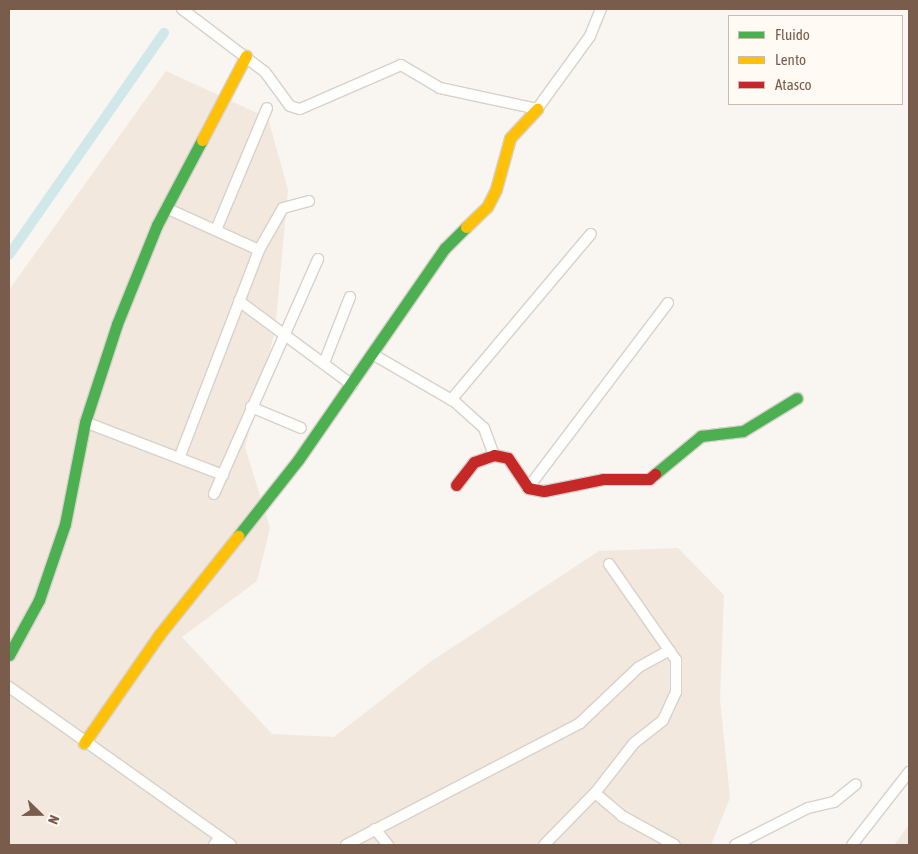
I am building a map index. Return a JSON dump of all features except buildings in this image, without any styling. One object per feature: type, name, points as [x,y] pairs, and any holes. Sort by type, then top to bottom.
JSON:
[{"type":"street","points":[[182,9],[265,72],[280,97],[300,109],[401,66],[440,88],[537,109]]},
{"type":"street","points":[[84,743],[159,635],[374,355],[445,248],[487,207],[496,189],[510,138],[537,109],[590,36],[601,9]]},
{"type":"street","points":[[9,655],[39,600],[65,524],[85,422],[117,324],[166,208],[246,56]]},
{"type":"street","points":[[216,230],[267,108]]},
{"type":"street","points":[[180,456],[259,250],[283,208],[309,201]]},
{"type":"street","points":[[166,208],[259,250]]},
{"type":"street","points":[[451,400],[591,234]]},
{"type":"street","points":[[214,494],[318,259]]},
{"type":"street","points":[[324,363],[350,297]]},
{"type":"street","points":[[239,302],[352,385]]},
{"type":"street","points":[[528,488],[668,303]]},
{"type":"street","points":[[374,355],[451,400],[484,428],[494,455]]},
{"type":"street","points":[[456,485],[474,462],[494,455],[508,458],[528,488],[544,491],[603,480],[649,479],[701,436],[743,431],[796,398]]},
{"type":"street","points":[[251,407],[300,428]]},
{"type":"street","points":[[85,422],[180,456],[223,474]]},
{"type":"street","points":[[544,845],[595,793],[634,743],[669,712],[678,667],[670,650],[609,564]]},
{"type":"street","points":[[346,845],[424,801],[511,763],[580,723],[639,667],[670,650]]},
{"type":"street","points":[[9,687],[217,841],[231,845]]},
{"type":"street","points":[[852,845],[909,772]]},
{"type":"street","points":[[735,845],[808,808],[840,800],[856,784]]},
{"type":"street","points":[[595,793],[622,816],[675,845]]},
{"type":"street","points":[[375,829],[388,845]]},
{"type":"shaded area","points":[[166,71],[268,118],[288,190],[275,331],[245,447],[270,528],[257,581],[182,637],[272,734],[334,737],[430,662],[599,551],[678,548],[724,595],[720,699],[730,798],[711,845],[9,845],[9,290]]},
{"type":"shaded area","points":[[909,825],[909,845],[894,845]]},
{"type":"waterway","points":[[9,255],[164,33]]},
{"type":"traffic: fast","points":[[9,655],[39,600],[65,524],[85,422],[117,324],[157,225],[202,140]]},
{"type":"traffic: fast","points":[[238,536],[298,460],[445,248],[466,227]]},
{"type":"traffic: fast","points":[[655,474],[701,436],[743,431],[797,398]]},
{"type":"traffic: slow","points":[[202,140],[246,56]]},
{"type":"traffic: slow","points":[[466,227],[487,207],[496,189],[510,138],[537,109]]},
{"type":"traffic: slow","points":[[84,743],[159,635],[238,536]]},
{"type":"traffic: jam","points":[[456,485],[474,462],[494,455],[508,458],[528,488],[544,491],[603,479],[649,479],[655,474]]}]
